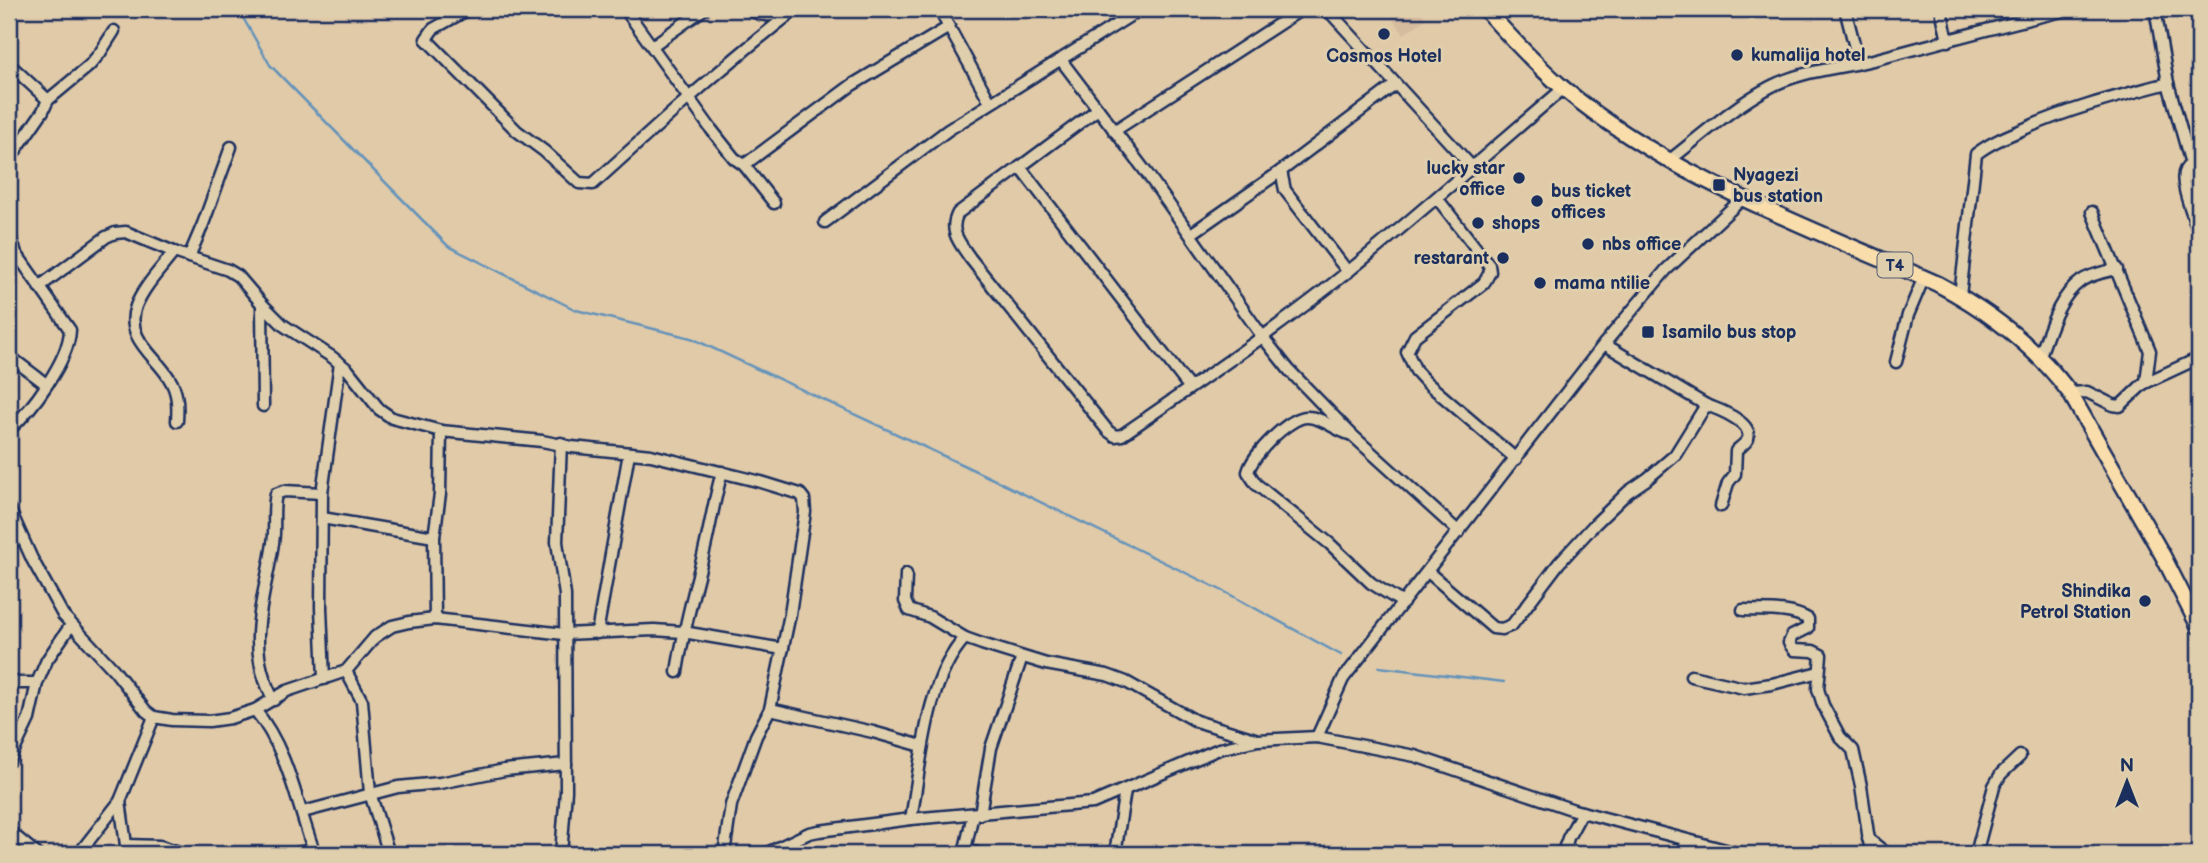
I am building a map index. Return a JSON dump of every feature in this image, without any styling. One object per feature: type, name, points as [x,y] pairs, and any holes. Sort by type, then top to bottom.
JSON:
[{"type":"highway","name":"T4","points":[[1485,9],[1510,37],[1564,88],[1638,141],[1743,198],[1924,277],[1960,296],[2013,331],[2070,393],[2199,627]]},
{"type":"street","points":[[469,9],[433,29],[426,40],[504,119],[579,183],[593,184],[737,54],[795,9]]},
{"type":"street","points":[[625,9],[734,158],[744,165],[774,203]]},
{"type":"street","points":[[652,46],[704,9]]},
{"type":"street","points":[[749,9],[758,15],[771,16],[795,9]]},
{"type":"street","points":[[939,9],[990,102]]},
{"type":"street","points":[[825,222],[948,130],[1141,9]]},
{"type":"street","points":[[1114,131],[1301,9]]},
{"type":"street","points":[[1327,9],[1472,167]]},
{"type":"street","points":[[1845,9],[1859,63]]},
{"type":"street","points":[[1941,9],[1948,41]]},
{"type":"street","points":[[1670,160],[1745,103],[1771,87],[1819,69],[1859,63],[2071,9]]},
{"type":"street","points":[[2155,9],[2168,83],[2195,162],[2183,175],[2199,233]]},
{"type":"street","points":[[744,165],[852,85],[948,27]]},
{"type":"street","points":[[9,160],[48,100],[89,66],[114,31]]},
{"type":"street","points":[[1061,60],[1146,172],[1289,370],[1352,435],[1459,532]]},
{"type":"street","points":[[9,64],[48,100]]},
{"type":"street","points":[[1960,296],[1976,154],[2052,116],[2168,83]]},
{"type":"street","points":[[1191,234],[1281,171],[1395,85]]},
{"type":"street","points":[[1098,109],[955,217],[953,227],[954,234],[970,258],[1111,434],[1122,435],[1348,272],[1564,88]]},
{"type":"street","points":[[189,257],[231,147]]},
{"type":"street","points":[[1020,167],[1188,387]]},
{"type":"street","points":[[1281,171],[1285,190],[1348,272]]},
{"type":"street","points":[[1437,198],[1489,265],[1490,272],[1484,283],[1415,336],[1407,352],[1416,371],[1426,382],[1516,459]]},
{"type":"street","points":[[1317,737],[1343,679],[1604,344],[1666,270],[1743,198]]},
{"type":"street","points":[[2091,212],[2150,351],[2146,382]]},
{"type":"street","points":[[39,287],[115,233],[125,232],[238,275],[262,304],[284,324],[348,370],[380,409],[391,418],[441,431],[651,455],[794,491],[804,499],[805,512],[795,588],[770,709],[756,736],[731,805],[724,854]]},
{"type":"street","points":[[9,233],[16,253],[70,330],[69,341],[57,366],[17,423],[9,430]]},
{"type":"street","points":[[174,252],[145,290],[135,313],[137,335],[144,348],[169,376],[176,392],[177,421]]},
{"type":"street","points":[[2039,358],[2060,305],[2070,293],[2081,281],[2117,268]]},
{"type":"street","points":[[1896,362],[1908,315],[1924,277]]},
{"type":"street","points":[[262,304],[263,406]]},
{"type":"street","points":[[1604,344],[1746,426],[1746,441],[1736,451],[1735,474],[1728,483],[1721,506]]},
{"type":"street","points":[[9,356],[46,384]]},
{"type":"street","points":[[2070,393],[2087,392],[2120,406],[2146,382],[2199,358]]},
{"type":"street","points":[[324,679],[321,518],[340,363]]},
{"type":"street","points":[[1428,572],[1493,628],[1502,629],[1512,625],[1559,563],[1595,524],[1628,492],[1647,480],[1675,455],[1706,405]]},
{"type":"street","points":[[1352,435],[1317,418],[1305,417],[1282,429],[1251,464],[1248,472],[1266,492],[1330,544],[1371,583],[1403,603]]},
{"type":"street","points":[[435,619],[434,537],[440,494],[441,431]]},
{"type":"street","points":[[561,443],[557,542],[565,595],[566,764],[561,854]]},
{"type":"street","points":[[597,633],[629,453]]},
{"type":"street","points":[[677,672],[683,632],[722,472]]},
{"type":"street","points":[[274,699],[262,677],[257,638],[259,610],[274,539],[276,494],[284,491],[323,493]]},
{"type":"street","points":[[9,508],[55,604],[154,717],[209,721],[255,710],[287,691],[346,671],[381,632],[409,622],[435,619],[564,634],[654,629],[783,649]]},
{"type":"street","points":[[321,518],[434,537]]},
{"type":"street","points":[[9,543],[22,538]]},
{"type":"street","points":[[906,575],[905,601],[909,610],[930,617],[965,638],[1046,664],[1117,679],[1145,691],[1196,721],[1258,740]]},
{"type":"street","points":[[1743,610],[1785,612],[1806,617],[1810,623],[1808,628],[1792,636],[1789,643],[1794,650],[1813,651],[1821,655],[1817,683],[1823,705],[1840,737],[1853,750],[1871,854]]},
{"type":"street","points":[[9,761],[29,719],[37,683],[47,660],[71,625]]},
{"type":"street","points":[[911,819],[922,746],[948,661],[954,649],[965,638]]},
{"type":"street","points":[[980,854],[965,852],[990,748],[1022,657]]},
{"type":"street","points":[[346,671],[362,701],[370,793],[389,854]]},
{"type":"street","points":[[1691,676],[1744,688],[1819,672]]},
{"type":"street","points":[[9,679],[17,683],[37,683]]},
{"type":"street","points":[[770,709],[922,746]]},
{"type":"street","points":[[255,710],[274,738],[303,812],[315,852],[291,854]]},
{"type":"street","points":[[84,847],[120,801],[154,717]]},
{"type":"street","points":[[765,854],[809,833],[911,819],[1093,803],[1219,749],[1258,740],[1317,737],[1415,756],[1582,812],[1741,854]]},
{"type":"street","points":[[1976,854],[1994,786],[2001,774],[2020,756]]},
{"type":"street","points":[[303,812],[398,787],[566,764]]},
{"type":"street","points":[[1115,854],[1125,790]]},
{"type":"street","points":[[120,801],[126,850],[160,846],[185,854]]},
{"type":"street","points":[[1576,854],[1564,850],[1582,812]]},
{"type":"street","points":[[9,831],[37,854]]},
{"type":"street","points":[[1868,839],[1887,854]]},
{"type":"street","points":[[1682,854],[1687,841]]},
{"type":"shaded area","points":[[1385,9],[1419,9],[1426,19],[1404,34]]},
{"type":"waterway","points":[[238,9],[270,65],[448,246],[576,310],[691,338],[995,480],[1227,593],[1341,655]]},
{"type":"waterway","points":[[1379,667],[1504,682]]},
{"type":"place","name":"Cosmos Hotel","points":[[1384,34]]},
{"type":"place","name":"kumalija hotel","points":[[1737,55]]},
{"type":"place","name":"lucky star office","points":[[1519,178]]},
{"type":"place","name":"Nyagezi bus station","points":[[1719,185]]},
{"type":"place","name":"bus ticket offices","points":[[1537,201]]},
{"type":"place","name":"shops","points":[[1478,223]]},
{"type":"place","name":"nbs office","points":[[1588,244]]},
{"type":"place","name":"restarant","points":[[1503,258]]},
{"type":"place","name":"mama ntilie","points":[[1540,283]]},
{"type":"place","name":"Isamilo bus stop","points":[[1648,332]]},
{"type":"place","name":"Shindika Petrol Station","points":[[2145,601]]}]
